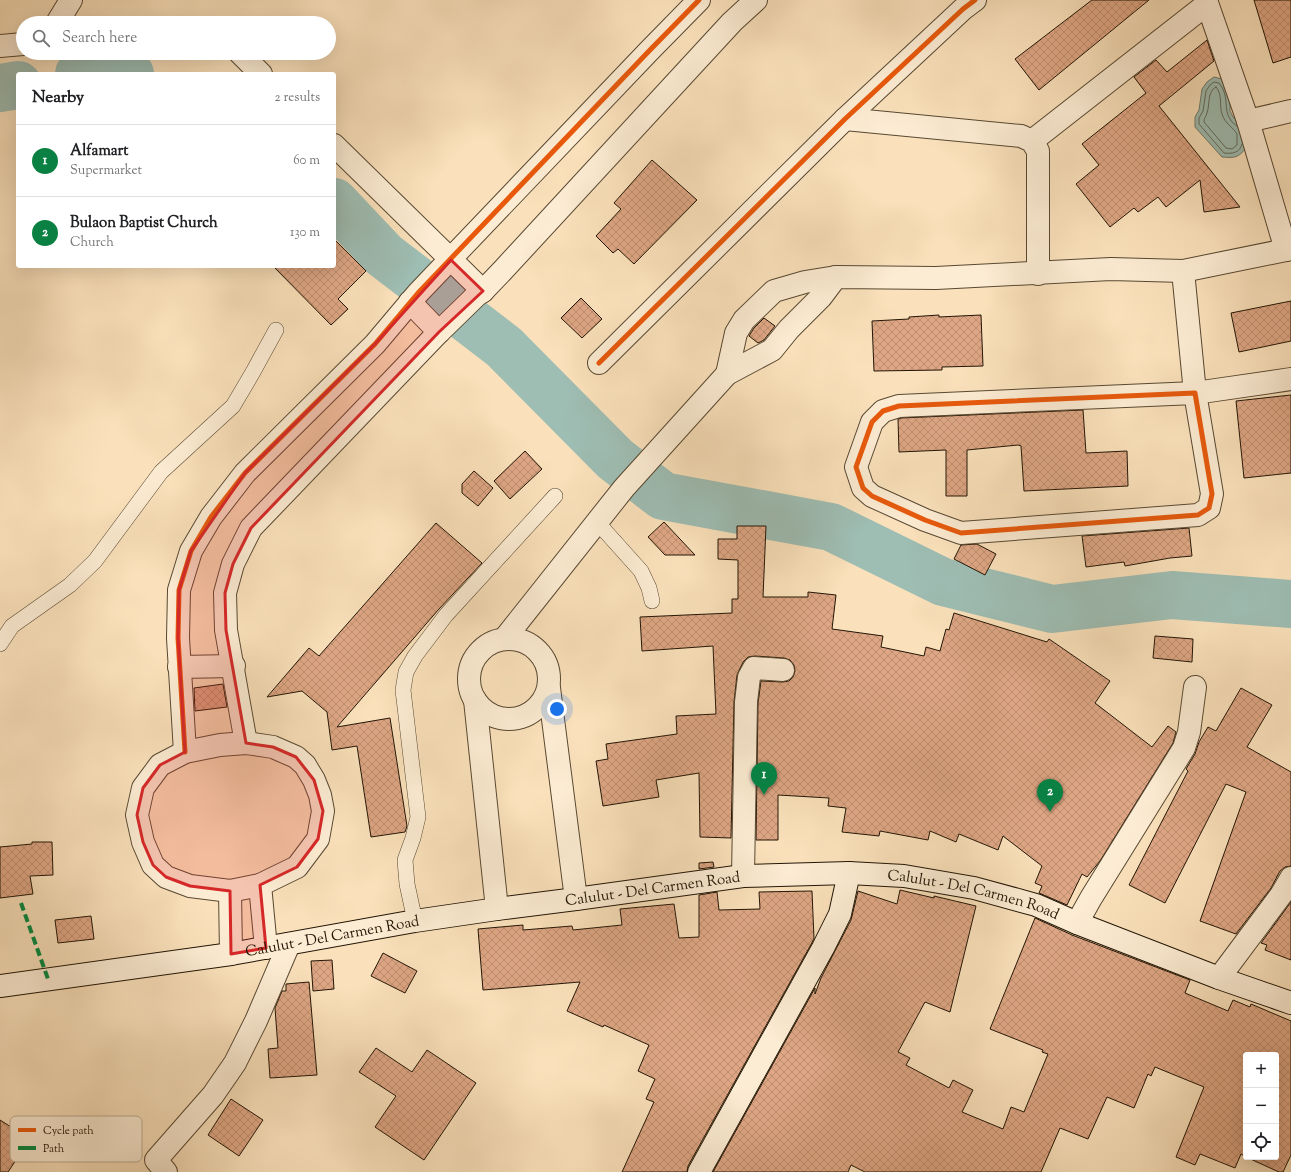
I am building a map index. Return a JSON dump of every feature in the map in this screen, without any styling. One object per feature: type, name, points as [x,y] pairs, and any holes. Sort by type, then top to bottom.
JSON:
[{"type":"street","points":[[61,16],[71,0]]},
{"type":"street","points":[[185,752],[179,667],[179,590],[191,552],[211,517],[245,473],[375,344],[414,297],[699,0]]},
{"type":"street","points":[[246,743],[234,666],[226,630],[225,593],[233,564],[251,528],[444,327],[480,293],[732,22],[756,0]]},
{"type":"street","points":[[599,363],[845,119],[963,9],[975,0]]},
{"type":"street","points":[[727,374],[736,333],[744,320],[774,291],[805,282],[836,277],[936,278],[1038,274],[1111,269],[1183,270],[1289,249],[1248,121],[1207,2],[1032,141]]},
{"type":"street","points":[[0,46],[16,45]]},
{"type":"street","points":[[247,60],[259,72]]},
{"type":"street","points":[[1248,121],[1291,111]]},
{"type":"street","points":[[845,119],[1021,136],[1032,141],[1038,151],[1038,274]]},
{"type":"street","points":[[336,147],[447,263],[480,293]]},
{"type":"street","points":[[1183,270],[1195,393],[1212,494],[1209,508],[1198,515],[960,533],[925,520],[872,496],[863,488],[856,467],[872,422],[883,412],[899,406],[1195,393],[1291,379]]},
{"type":"street","points":[[505,638],[624,488],[727,374],[772,350],[789,329],[821,297],[836,277]]},
{"type":"street","points":[[414,297],[444,327]]},
{"type":"street","points":[[497,909],[474,700],[469,688],[468,674],[472,661],[480,650],[492,642],[505,638],[518,639],[530,644],[540,652],[547,663],[550,676],[549,688],[576,899]]},
{"type":"street","points":[[179,667],[234,666]]},
{"type":"street","points":[[743,876],[746,702],[749,676],[754,668],[783,670]]},
{"type":"street","points":[[1077,923],[1184,748],[1189,732],[1195,687]]},
{"type":"street","points":[[474,700],[484,711],[496,717],[509,720],[522,718],[534,711],[544,701],[549,688]]},
{"type":"street","points":[[246,743],[273,747],[296,757],[305,766],[314,780],[324,811],[318,839],[297,867],[260,885],[230,891],[190,886],[166,877],[153,865],[143,842],[136,815],[143,788],[160,766],[185,752],[220,745],[246,743]]},
{"type":"street","points":[[698,1172],[823,948],[840,914],[849,873]]},
{"type":"street","name":"Calulut - Del Carmen Road","points":[[0,986],[232,954],[415,921],[743,876],[849,873],[904,876],[974,888],[1036,905],[1077,923],[1219,978],[1291,1003]]},
{"type":"street","points":[[1219,978],[1281,894],[1291,878]]},
{"type":"street","points":[[260,885],[266,948]]},
{"type":"street","points":[[230,891],[232,954]]},
{"type":"street","points":[[166,1172],[156,1160],[213,1095],[235,1063],[256,1021],[289,944]]},
{"type":"lane","points":[[0,644],[12,626],[70,584],[95,561],[161,472],[233,406],[276,330]]},
{"type":"lane","points":[[415,921],[407,884],[405,860],[413,838],[418,817],[403,690],[406,672],[446,615],[554,496]]},
{"type":"lane","points":[[597,522],[641,571],[649,588],[652,601]]},
{"type":"highlighted area","points":[[451,260],[483,291],[439,332],[251,528],[233,564],[225,593],[226,630],[246,743],[273,747],[296,757],[314,780],[323,811],[318,839],[297,867],[260,885],[266,948],[231,954],[230,891],[190,886],[166,877],[153,865],[143,842],[137,815],[143,788],[160,765],[185,752],[178,638],[179,590],[191,551],[245,473],[375,344]]},
{"type":"water","points":[[1214,77],[1222,79],[1230,98],[1230,111],[1233,117],[1245,127],[1246,148],[1236,157],[1222,157],[1195,127],[1195,117],[1199,110],[1202,89],[1207,82]]},
{"type":"building","points":[[1092,0],[1149,0],[1039,90],[1015,59]]},
{"type":"building","points":[[1254,0],[1291,0],[1291,57],[1273,63]]},
{"type":"building","points":[[1207,40],[1214,61],[1159,106],[1240,207],[1204,212],[1200,180],[1166,207],[1158,197],[1138,212],[1134,208],[1110,227],[1076,184],[1099,165],[1082,144],[1146,93],[1134,77],[1156,60],[1167,72]]},
{"type":"building","points":[[652,160],[697,200],[634,264],[618,249],[613,253],[596,236],[621,209],[614,203]]},
{"type":"building","points":[[336,241],[366,271],[338,299],[348,309],[331,325],[275,268],[336,268]]},
{"type":"building","points":[[581,298],[602,319],[582,338],[561,318]]},
{"type":"building","points":[[1291,301],[1291,341],[1239,352],[1231,313]]},
{"type":"building","points":[[939,315],[939,317],[981,315],[983,366],[942,367],[942,370],[874,371],[872,321],[909,319],[909,317]]},
{"type":"building","points":[[764,318],[775,326],[764,340],[758,343],[749,336],[754,328]]},
{"type":"building","points":[[1291,395],[1291,473],[1244,478],[1236,401]]},
{"type":"building","points":[[1083,410],[1086,453],[1127,451],[1128,486],[1024,491],[1021,446],[1018,445],[967,450],[967,496],[946,496],[946,450],[899,452],[898,419],[901,418]]},
{"type":"building","points":[[525,451],[542,469],[510,499],[494,481]]},
{"type":"building","points":[[474,471],[493,488],[478,506],[462,493],[462,484]]},
{"type":"building","points":[[664,522],[695,555],[665,555],[648,537]]},
{"type":"building","points":[[436,523],[482,563],[439,609],[337,727],[390,718],[407,826],[405,832],[371,837],[357,746],[332,750],[327,712],[302,691],[267,697],[309,648],[319,656]]},
{"type":"building","points":[[737,526],[766,526],[763,597],[808,597],[808,592],[836,595],[832,629],[883,636],[881,647],[924,656],[926,647],[940,651],[946,629],[949,630],[954,613],[1047,642],[1049,639],[1110,681],[1095,703],[1152,747],[1168,726],[1176,732],[1173,743],[1100,861],[1087,877],[1082,874],[1067,905],[1039,893],[1042,886],[1035,883],[1042,866],[1003,836],[998,850],[959,834],[956,842],[930,831],[928,840],[880,831],[879,836],[842,832],[846,808],[828,806],[829,798],[778,795],[778,840],[756,840],[758,703],[761,681],[783,682],[789,681],[793,677],[795,671],[794,665],[790,660],[784,658],[748,657],[743,662],[737,675],[734,702],[731,838],[700,837],[699,773],[656,780],[659,797],[603,806],[596,761],[608,759],[606,744],[677,734],[676,716],[716,714],[713,646],[642,651],[640,617],[732,613],[732,599],[738,599],[738,560],[718,559],[718,539],[737,539]]},
{"type":"building","points":[[1189,528],[1192,556],[1170,558],[1125,566],[1124,562],[1086,567],[1082,536]]},
{"type":"building","points":[[977,544],[996,554],[985,575],[954,559],[961,545]]},
{"type":"building","points":[[1155,636],[1193,639],[1192,662],[1153,658]]},
{"type":"building","points":[[223,684],[227,707],[195,711],[194,688]]},
{"type":"building","points":[[1241,688],[1272,705],[1247,747],[1291,772],[1291,866],[1285,867],[1280,871],[1271,888],[1236,934],[1200,921],[1246,792],[1226,784],[1165,903],[1129,885],[1188,771],[1186,769],[1195,754],[1199,742],[1208,727],[1216,731]]},
{"type":"building","points":[[32,842],[52,842],[53,875],[30,876],[33,894],[0,898],[0,847],[32,844]]},
{"type":"building","points":[[713,862],[714,867],[699,869],[699,863]]},
{"type":"building","points":[[900,890],[976,906],[950,1012],[925,1002],[898,1052],[910,1058],[906,1065],[949,1088],[953,1080],[973,1090],[962,1112],[1003,1129],[1011,1107],[1024,1112],[1048,1054],[1042,1052],[1043,1050],[990,1029],[1035,918],[1072,935],[1190,980],[1185,993],[1228,1011],[1233,1000],[1250,1007],[1251,1004],[1291,1021],[1291,1155],[1283,1172],[1279,1172],[1253,1160],[1279,1160],[1279,1052],[1243,1052],[1243,1155],[1241,1154],[1235,1168],[1200,1154],[1195,1165],[1176,1157],[1204,1087],[1155,1067],[1151,1076],[1148,1074],[1134,1108],[1107,1097],[1088,1139],[1060,1128],[1041,1172],[865,1172],[851,1165],[848,1172],[713,1172],[815,988],[815,994],[821,978],[851,920],[858,891],[897,904]]},
{"type":"building","points":[[812,891],[814,939],[688,1166],[687,1172],[622,1172],[654,1102],[646,1099],[655,1079],[638,1071],[649,1045],[604,1025],[603,1027],[567,1011],[580,982],[483,990],[478,929],[523,925],[523,930],[572,926],[573,930],[622,925],[620,909],[674,904],[679,938],[699,937],[699,895],[717,892],[719,910],[760,909],[759,892]]},
{"type":"building","points":[[1291,902],[1291,960],[1265,950],[1267,945],[1261,943]]},
{"type":"building","points":[[91,916],[94,939],[58,943],[55,920]]},
{"type":"building","points":[[383,953],[417,971],[405,993],[371,976]]},
{"type":"building","points":[[332,960],[334,989],[313,991],[311,961]]},
{"type":"building","points":[[309,982],[317,1075],[270,1078],[268,1049],[278,1048],[275,1008],[282,991],[286,991],[286,984]]},
{"type":"building","points":[[376,1048],[412,1072],[427,1050],[476,1083],[424,1160],[375,1127],[396,1096],[359,1072]]},
{"type":"building","points":[[231,1099],[263,1120],[239,1156],[208,1135]]},
{"type":"building","points":[[0,1120],[10,1126],[10,1162],[15,1162],[8,1172],[0,1172]]},
{"type":"waterway","points":[[0,88],[16,85]]},
{"type":"waterway","points":[[336,204],[384,255],[504,347],[615,459],[663,496],[831,527],[943,582],[1052,609],[1172,595],[1291,604]]},
{"type":"marked path","points":[[21,903],[48,979]]},
{"type":"cycle path","points":[[185,752],[178,638],[179,590],[191,551],[211,517],[245,473],[375,344],[418,293],[699,0]]},
{"type":"cycle path","points":[[599,363],[845,119],[963,9],[975,0]]},
{"type":"cycle path","points":[[1195,393],[1212,494],[1209,508],[1198,515],[961,533],[925,520],[872,496],[863,488],[856,467],[872,422],[883,411],[899,406],[1195,393]]},
{"type":"place","name":"Alfamart","points":[[764,795]]},
{"type":"place","name":"Bulaon Baptist Church","points":[[1050,812]]}]
